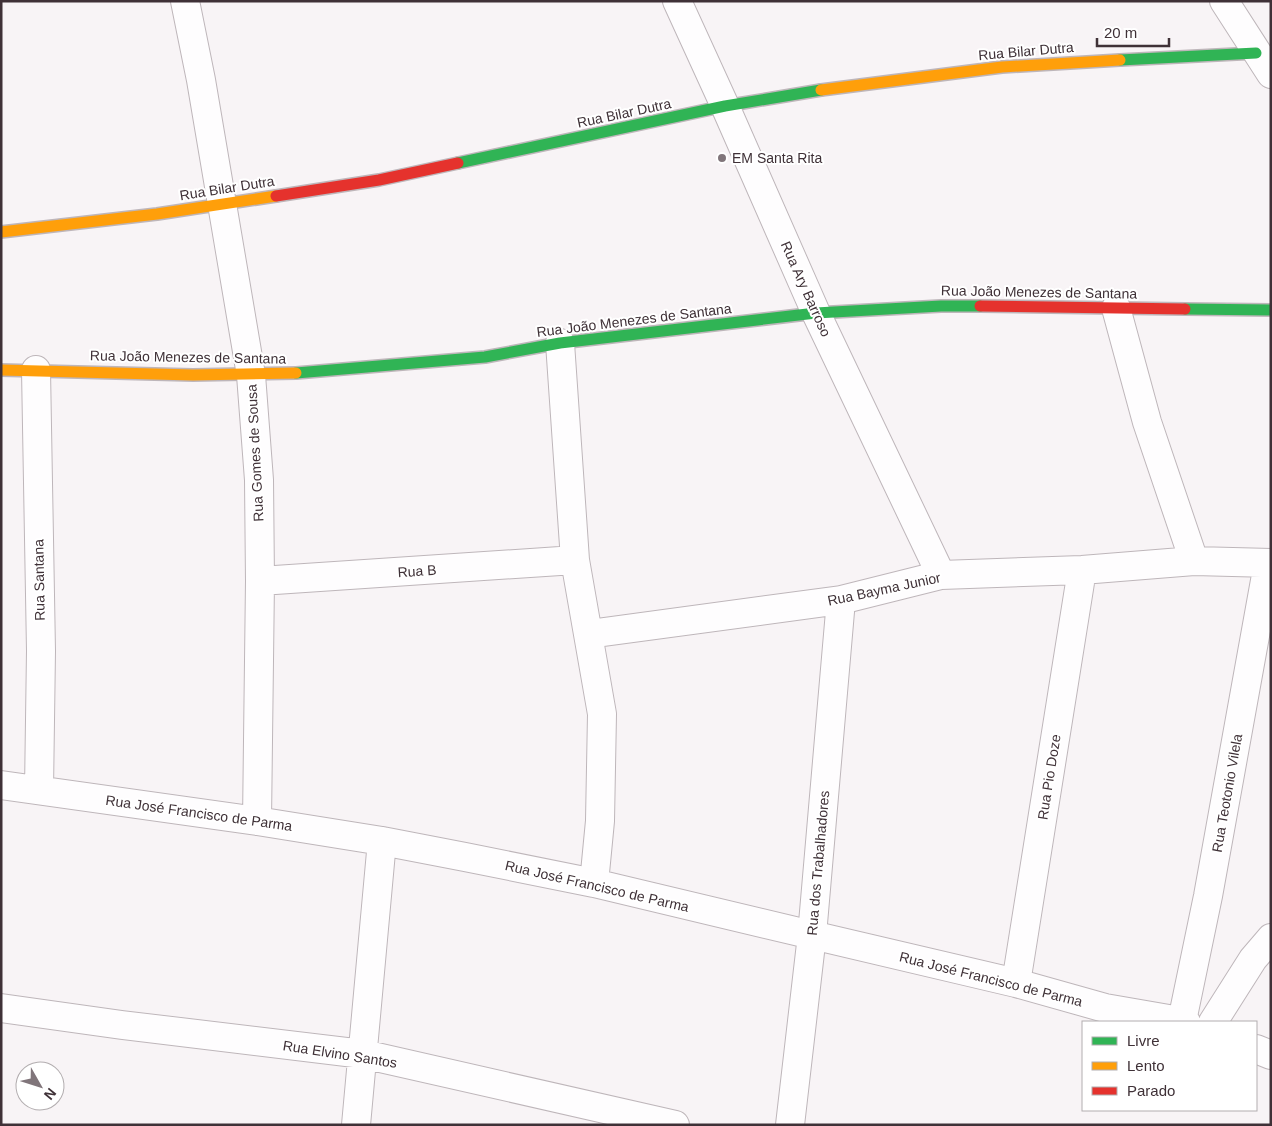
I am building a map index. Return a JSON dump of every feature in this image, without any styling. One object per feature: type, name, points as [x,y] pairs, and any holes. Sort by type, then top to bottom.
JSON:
[{"type":"street","name":"Rua Gomes de Sousa","points":[[185,1],[223,203],[251,375],[259,480],[260,581],[257,821]]},
{"type":"street","name":"Rua Ary Barroso","points":[[676,1],[725,106],[816,313],[941,575]]},
{"type":"street","points":[[1224,1],[1264,63]]},
{"type":"street","name":"Rua Bilar Dutra","points":[[1,232],[157,214],[379,180],[725,106],[848,85],[1002,67],[1264,63]]},
{"type":"street","name":"Rua João Menezes de Santana","points":[[1,370],[251,375],[310,372],[485,357],[560,343],[816,313],[941,306],[1271,310]]},
{"type":"street","points":[[1116,308],[1147,422],[1194,561]]},
{"type":"street","points":[[560,343],[575,560],[602,714],[600,821],[594,884]]},
{"type":"street","name":"Rua Santana","points":[[36,370],[40,651],[39,790]]},
{"type":"street","name":"Rua B","points":[[260,581],[575,560]]},
{"type":"street","name":"Rua Bayma Junior","points":[[589,634],[841,600],[941,575],[1082,570],[1194,561],[1269,564]]},
{"type":"street","name":"Rua Teotonio Vilela","points":[[1184,1021],[1269,564]]},
{"type":"street","name":"Rua Pio Doze","points":[[1016,984],[1082,570]]},
{"type":"street","name":"Rua dos Trabalhadores","points":[[790,1125],[812,935],[841,600]]},
{"type":"street","name":"Rua José Francisco de Parma","points":[[1,785],[257,821],[382,841],[594,884],[1016,984],[1105,1008],[1178,1021]]},
{"type":"street","points":[[356,1125],[382,841]]},
{"type":"street","points":[[1214,1021],[1252,959],[1271,938]]},
{"type":"street","name":"Rua Elvino Santos","points":[[1,1008],[122,1025],[363,1054],[675,1125]]},
{"type":"street","points":[[1257,1049],[1271,1056]]},
{"type":"traffic: fast","points":[[1120,60],[1256,53]]},
{"type":"traffic: fast","points":[[458,163],[725,106],[821,90]]},
{"type":"traffic: fast","points":[[296,373],[485,357],[560,343],[816,313],[941,306],[980,306]]},
{"type":"traffic: fast","points":[[1185,309],[1271,310]]},
{"type":"traffic: slow","points":[[821,90],[1002,67],[1120,60]]},
{"type":"traffic: slow","points":[[1,232],[157,214],[276,196]]},
{"type":"traffic: slow","points":[[1,370],[193,375],[296,373]]},
{"type":"traffic: jam","points":[[276,196],[379,180],[458,163]]},
{"type":"traffic: jam","points":[[980,306],[1185,309]]},
{"type":"place","name":"EM Santa Rita","points":[[722,158]]}]
